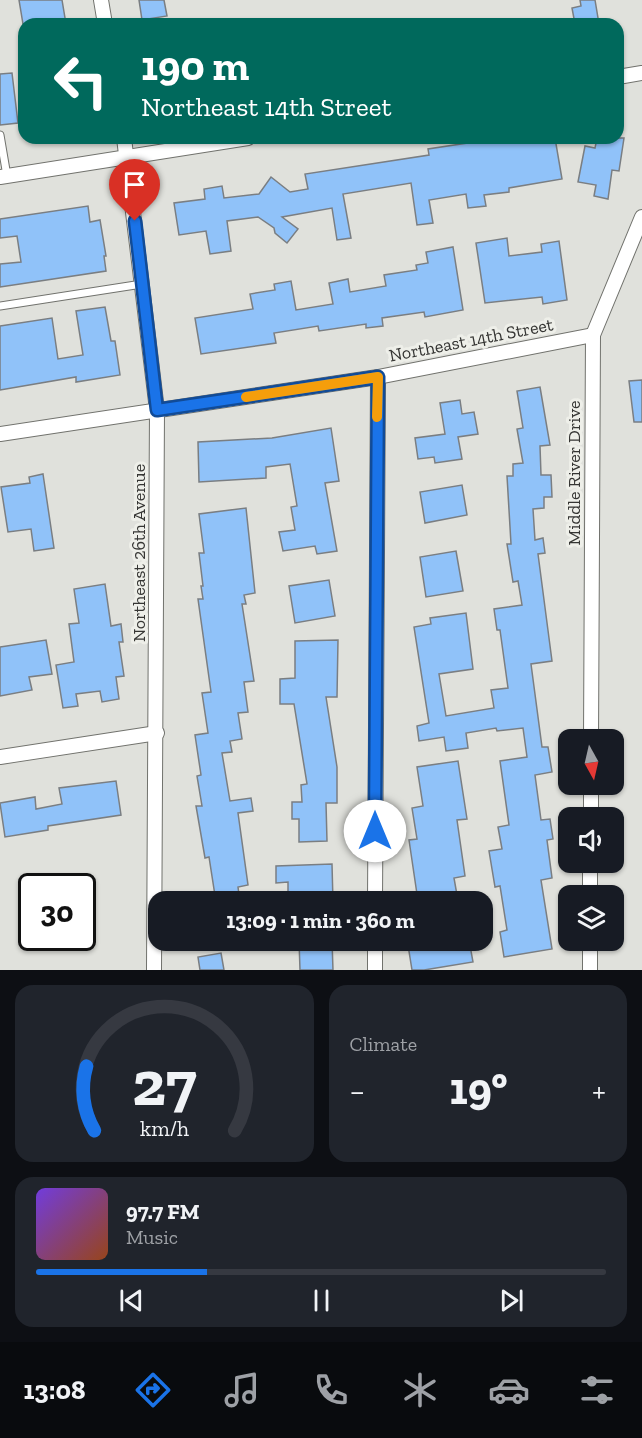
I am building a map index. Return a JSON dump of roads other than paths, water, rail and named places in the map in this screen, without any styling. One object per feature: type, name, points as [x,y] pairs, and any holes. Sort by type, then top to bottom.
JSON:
[{"type":"street","points":[[101,0],[104,18]]},
{"type":"street","points":[[624,76],[642,73]]},
{"type":"street","name":"Northeast 26th Avenue","points":[[125,144],[157,410],[154,970]]},
{"type":"street","points":[[4,177],[212,144]]},
{"type":"street","name":"Middle River Drive","points":[[591,729],[593,335],[642,217]]},
{"type":"street","name":"Northeast 14th Street","points":[[0,434],[378,377],[593,335]]},
{"type":"street","points":[[375,891],[378,377]]},
{"type":"street","points":[[0,757],[157,733]]},
{"type":"street","points":[[375,951],[375,970]]},
{"type":"street","points":[[590,951],[590,970]]},
{"type":"lane","points":[[0,135],[4,177]]},
{"type":"lane","points":[[0,306],[142,284]]}]
